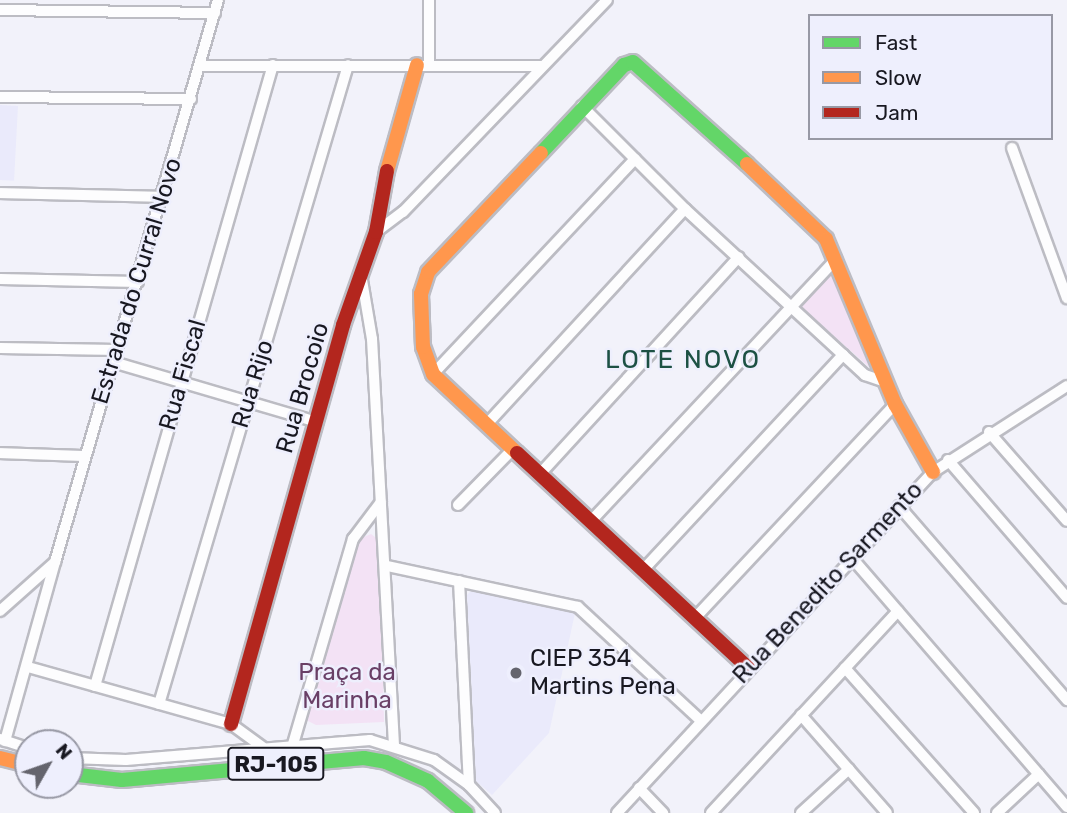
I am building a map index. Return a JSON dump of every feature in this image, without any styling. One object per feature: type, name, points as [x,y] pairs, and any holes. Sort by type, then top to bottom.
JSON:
[{"type":"street","name":"Estrada do Curral Novo","points":[[2,740],[28,667],[85,456],[163,197],[218,0]]},
{"type":"street","points":[[423,65],[429,0]]},
{"type":"street","points":[[376,232],[403,212],[607,0]]},
{"type":"street","points":[[0,10],[215,13]]},
{"type":"street","points":[[748,668],[433,374],[423,347],[421,294],[428,272],[582,106],[624,65],[639,64],[818,231],[836,259],[895,404],[933,472]]},
{"type":"street","name":"Rua Fiscal","points":[[95,686],[273,65]]},
{"type":"street","name":"Rua Rijo","points":[[159,704],[348,65]]},
{"type":"street","name":"Rua Brocoio","points":[[231,724],[343,325],[362,280],[376,232],[378,203],[423,65]]},
{"type":"street","points":[[201,66],[541,66]]},
{"type":"street","points":[[0,97],[191,99]]},
{"type":"street","points":[[582,106],[685,209],[865,375],[886,382]]},
{"type":"street","points":[[1012,148],[1067,298]]},
{"type":"street","points":[[433,374],[635,159]]},
{"type":"street","points":[[0,193],[163,197]]},
{"type":"street","points":[[487,424],[685,209]]},
{"type":"street","points":[[540,474],[738,257]]},
{"type":"street","points":[[591,521],[836,259]]},
{"type":"street","points":[[0,279],[138,282]]},
{"type":"street","points":[[362,280],[372,339],[387,566],[394,744]]},
{"type":"street","points":[[0,348],[117,350]]},
{"type":"street","points":[[643,570],[843,355]]},
{"type":"street","points":[[113,362],[317,422]]},
{"type":"street","name":"Rua Benedito Sarmento","points":[[617,813],[748,668],[933,472],[989,432],[1067,386]]},
{"type":"street","points":[[695,618],[895,404]]},
{"type":"street","points":[[989,432],[1067,521]]},
{"type":"street","points":[[458,505],[513,449]]},
{"type":"street","points":[[0,453],[85,456]]},
{"type":"street","points":[[948,460],[1067,598]]},
{"type":"street","points":[[293,744],[353,539],[381,502]]},
{"type":"street","points":[[899,506],[1067,699]]},
{"type":"street","points":[[852,558],[1067,807]]},
{"type":"street","points":[[0,611],[55,562]]},
{"type":"street","points":[[387,566],[566,603],[588,613],[700,720]]},
{"type":"street","points":[[458,581],[469,785]]},
{"type":"street","points":[[710,813],[898,611]]},
{"type":"street","points":[[28,667],[231,724],[262,747]]},
{"type":"street","points":[[845,668],[974,813]]},
{"type":"street","points":[[802,715],[887,813]]},
{"type":"street","points":[[84,758],[126,760],[356,739],[394,744],[434,761],[469,785],[495,813]]},
{"type":"street","name":"RJ-105","points":[[84,775],[132,779],[364,758],[386,762],[428,781],[466,813]]},
{"type":"street","points":[[801,813],[849,769]]},
{"type":"street","points":[[997,813],[1038,774]]},
{"type":"street","points":[[639,788],[663,813]]},
{"type":"shaded area","points":[[0,105],[18,106],[14,181],[0,180]]},
{"type":"shaded area","name":"CIEP 354 Martins Pena","points":[[472,590],[575,613],[549,733],[492,795],[476,781],[467,595]]},
{"type":"green space","points":[[832,270],[873,365],[869,367],[802,308],[802,301]]},
{"type":"green space","name":"Praça da Marinha","points":[[371,534],[380,541],[384,722],[316,725],[308,721],[304,705],[359,539]]},
{"type":"traffic: fast","points":[[541,153],[624,65],[633,62],[747,164]]},
{"type":"traffic: fast","points":[[84,776],[122,780],[364,758],[386,762],[428,781],[466,813]]},
{"type":"traffic: slow","points":[[387,171],[417,65]]},
{"type":"traffic: slow","points":[[517,453],[433,374],[423,347],[421,294],[428,272],[541,153]]},
{"type":"traffic: slow","points":[[747,164],[826,239],[895,404],[933,472]]},
{"type":"traffic: slow","points":[[0,758],[14,762]]},
{"type":"traffic: jam","points":[[231,724],[343,325],[376,232],[387,171]]},
{"type":"traffic: jam","points":[[517,453],[748,668]]},
{"type":"place","name":"CIEP 354 Martins Pena","points":[[516,673]]},
{"type":"district","name":"LOTE NOVO","points":[[683,360]]}]
